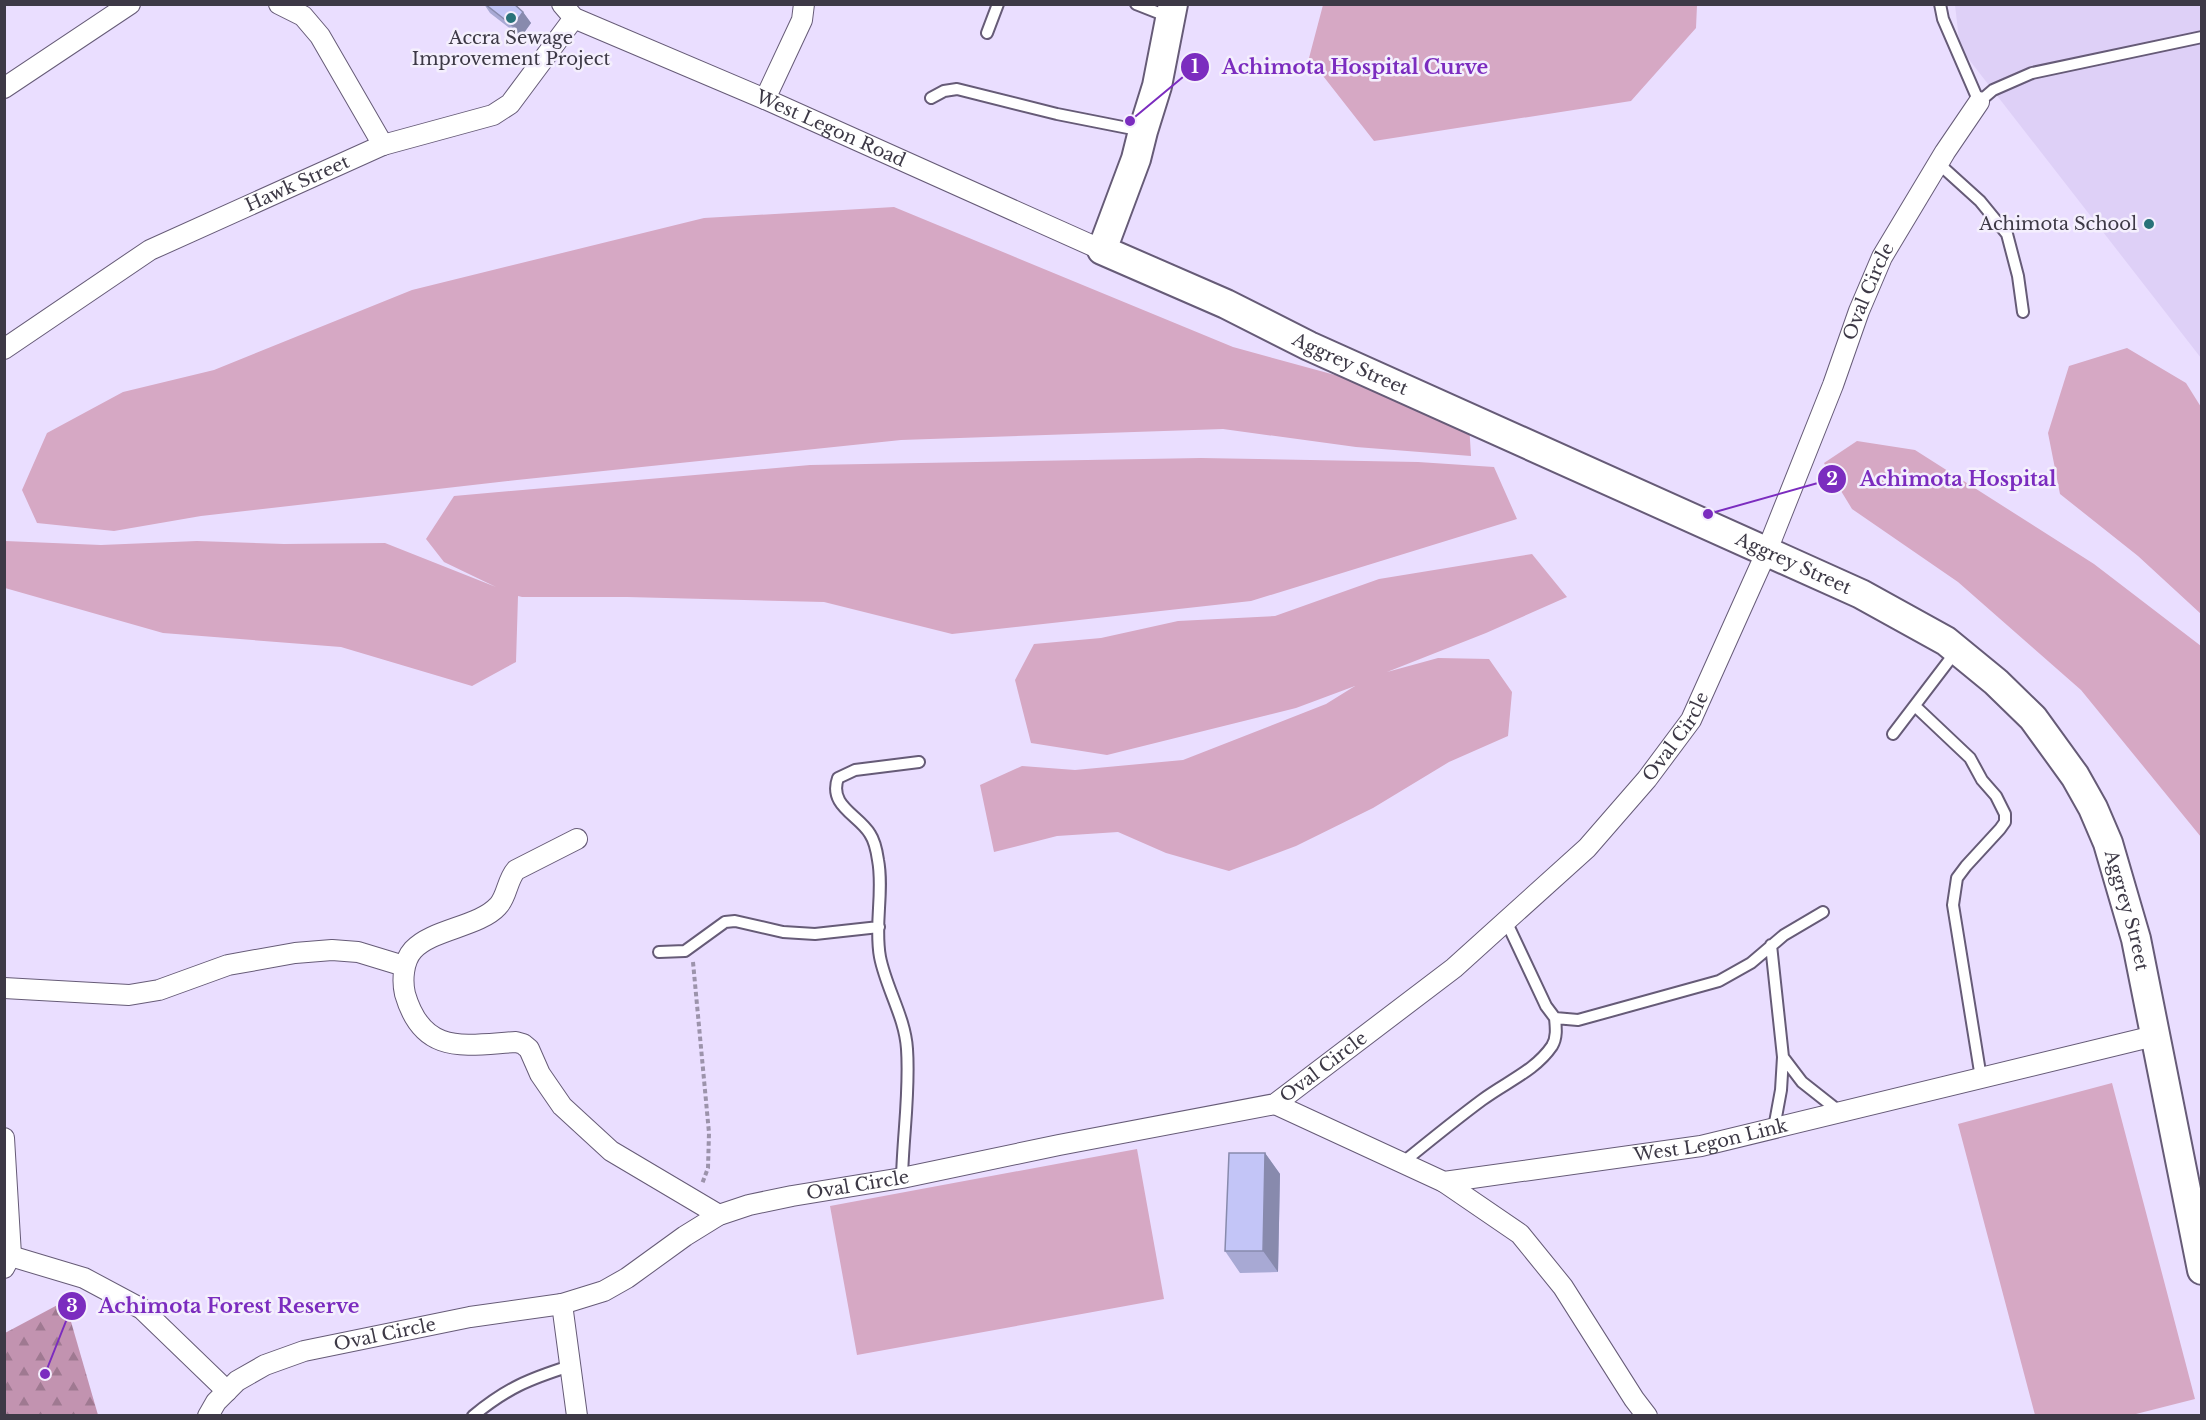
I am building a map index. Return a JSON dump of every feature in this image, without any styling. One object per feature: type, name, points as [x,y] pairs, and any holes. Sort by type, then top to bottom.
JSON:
[{"type":"main road","points":[[1102,250],[1136,159],[1157,86],[1171,11]]},
{"type":"main road","name":"Aggrey Street","points":[[1102,250],[1226,304],[1309,346],[1766,553],[1812,570],[1916,624],[1957,650],[1996,682],[2033,718],[2075,776],[2093,808],[2108,843],[2133,929],[2202,1270]]},
{"type":"street","points":[[4,88],[130,4]]},
{"type":"street","points":[[279,4],[303,16],[320,36],[383,145]]},
{"type":"street","points":[[765,99],[802,20],[804,4]]},
{"type":"street","name":"Hawk Street","points":[[4,349],[150,250],[383,145],[493,115],[510,104],[568,11]]},
{"type":"street","name":"West Legon Road","points":[[568,11],[1102,250]]},
{"type":"street","name":"Oval Circle","points":[[208,1416],[216,1402],[237,1381],[265,1365],[304,1351],[470,1317],[561,1304],[604,1291],[627,1278],[685,1236],[719,1215],[749,1205],[902,1178],[1059,1145],[1275,1104],[1376,1025],[1454,968],[1587,848],[1647,779],[1691,720],[1766,553],[1882,256],[1938,163],[1979,102]]},
{"type":"street","points":[[577,839],[521,866],[512,874],[497,907],[489,913],[426,940],[412,950],[405,966],[404,990],[410,1008],[417,1022],[427,1033],[440,1041],[461,1045],[516,1042],[523,1044],[529,1049],[540,1074],[562,1106],[611,1151],[719,1215]]},
{"type":"street","points":[[4,988],[129,995],[159,990],[228,965],[295,953],[332,950],[358,952],[405,966]]},
{"type":"street","name":"West Legon Link","points":[[1444,1182],[1701,1146],[2154,1036]]},
{"type":"street","points":[[1275,1104],[1444,1182],[1520,1234],[1563,1287],[1647,1416]]},
{"type":"street","points":[[4,1138],[7,1259],[84,1278],[142,1309],[227,1391]]},
{"type":"street","points":[[561,1304],[577,1416]]},
{"type":"lane","points":[[987,33],[998,4]]},
{"type":"lane","points":[[1136,4],[1171,11]]},
{"type":"lane","points":[[1940,4],[1943,19],[1979,102],[1993,90],[2032,73],[2202,37]]},
{"type":"lane","points":[[932,98],[944,91],[957,89],[1057,114],[1143,131]]},
{"type":"lane","points":[[1938,163],[1980,201],[2007,234],[2018,276],[2023,312]]},
{"type":"lane","points":[[1893,734],[1957,650]]},
{"type":"lane","points":[[1915,706],[1970,758],[1982,780],[1996,796],[2005,814],[2005,822],[2000,829],[1957,878],[1953,905],[1981,1078]]},
{"type":"lane","points":[[902,1178],[907,1048],[904,1031],[880,956],[878,861],[870,834],[841,804],[836,793],[836,785],[838,778],[855,770],[919,762]]},
{"type":"lane","points":[[1555,1018],[1578,1020],[1719,981],[1751,963],[1784,935],[1823,912]]},
{"type":"lane","points":[[659,952],[679,953],[691,948],[707,933],[725,922],[735,921],[783,932],[815,934],[879,927]]},
{"type":"lane","points":[[1401,1164],[1484,1098],[1521,1076],[1554,1044],[1555,1018],[1546,1006],[1506,921]]},
{"type":"lane","points":[[1771,945],[1783,1057],[1781,1090],[1774,1128]]},
{"type":"lane","points":[[1783,1057],[1802,1082],[1840,1112]]},
{"type":"lane","points":[[473,1416],[500,1394],[531,1378],[570,1366]]},
{"type":"path","points":[[691,948],[709,1133],[708,1168],[696,1202]]},
{"type":"shaded area","points":[[1323,4],[1697,5],[1696,28],[1631,101],[1374,141],[1309,58]]},
{"type":"shaded area","name":"Achimota School","points":[[1955,5],[2201,5],[2201,358],[1960,48]]},
{"type":"shaded area","points":[[894,207],[1233,347],[1357,381],[1469,423],[1471,456],[1356,447],[1223,429],[901,440],[201,516],[114,531],[37,523],[22,490],[47,433],[123,392],[214,370],[412,290],[704,218]]},
{"type":"shaded area","points":[[2127,348],[2186,383],[2201,407],[2201,614],[2138,556],[2060,494],[2048,433],[2069,366]]},
{"type":"shaded area","points":[[1857,441],[1915,450],[2094,564],[2201,646],[2201,837],[2081,690],[1958,582],[1852,509],[1824,463]]},
{"type":"shaded area","points":[[1201,458],[1418,462],[1494,467],[1517,519],[1251,601],[952,634],[824,602],[518,596],[516,662],[472,686],[341,647],[163,633],[5,588],[5,541],[101,545],[197,541],[284,544],[385,543],[496,587],[444,562],[426,539],[454,496],[810,465]]},
{"type":"shaded area","points":[[1532,554],[1567,597],[1486,633],[1387,672],[1438,658],[1489,659],[1512,692],[1508,736],[1449,762],[1373,808],[1296,846],[1229,871],[1166,853],[1118,832],[1057,836],[994,852],[980,785],[1022,766],[1075,770],[1183,760],[1326,704],[1355,686],[1296,708],[1107,755],[1031,743],[1015,680],[1034,644],[1101,638],[1178,621],[1275,616],[1379,579]]},
{"type":"shaded area","points":[[2112,1083],[2195,1399],[2132,1415],[2035,1415],[1958,1124]]},
{"type":"shaded area","points":[[1137,1149],[1164,1299],[857,1355],[830,1206]]},
{"type":"green space","points":[[65,1301],[98,1415],[5,1415],[5,1333]]},
{"type":"building","points":[[485,4],[514,4],[523,12],[513,26]]},
{"type":"building","points":[[1229,1153],[1265,1153],[1263,1251],[1225,1251]]},
{"type":"place","name":"Accra Sewage Improvement Project","points":[[511,18]]},
{"type":"place","name":"Achimota Hospital Curve","points":[[1130,121]]},
{"type":"place","name":"Achimota School","points":[[2149,224]]},
{"type":"place","name":"Achimota Hospital","points":[[1708,514]]},
{"type":"place","name":"Achimota Forest Reserve","points":[[45,1374]]}]
